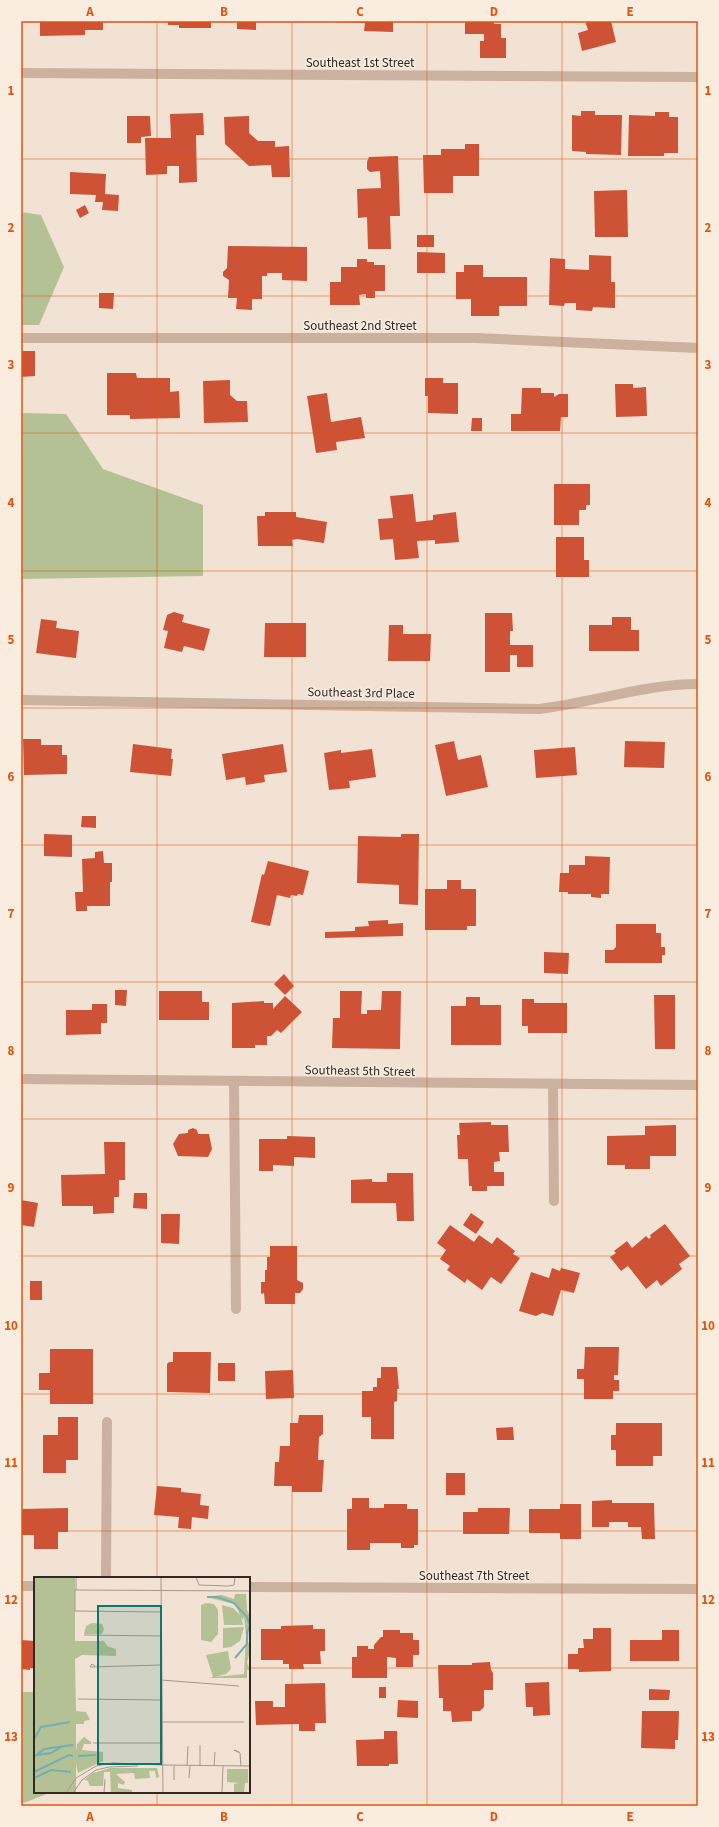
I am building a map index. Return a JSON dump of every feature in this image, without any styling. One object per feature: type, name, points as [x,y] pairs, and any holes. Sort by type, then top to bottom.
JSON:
[{"type":"street","name":"Southeast 1st Street","points":[[21,74],[698,77]]},
{"type":"street","name":"Southeast 2nd Street","points":[[21,338],[476,338],[698,348]]},
{"type":"street","name":"Southeast 3rd Place","points":[[21,700],[539,709],[564,706],[623,693],[680,684],[698,684]]},
{"type":"street","name":"Southeast 5th Street","points":[[21,1079],[553,1085],[698,1085]]},
{"type":"street","points":[[234,1081],[236,1309]]},
{"type":"street","points":[[553,1085],[554,1201]]},
{"type":"street","points":[[106,1577],[107,1422]]},
{"type":"street","points":[[21,1586],[34,1586]]},
{"type":"street","name":"Southeast 7th Street","points":[[250,1587],[698,1589]]},
{"type":"green space","points":[[21,212],[41,215],[64,267],[39,325],[21,325]]},
{"type":"green space","points":[[21,413],[66,414],[103,469],[203,505],[203,576],[21,579]]},
{"type":"green space","points":[[21,1692],[34,1692],[34,1793],[49,1793],[21,1804]]},
{"type":"building","points":[[40,21],[103,21],[103,30],[85,30],[85,35],[40,36]]},
{"type":"building","points":[[168,21],[211,21],[211,28],[179,28],[179,25],[168,25]]},
{"type":"building","points":[[237,21],[256,21],[256,30],[237,29]]},
{"type":"building","points":[[330,21],[393,21],[393,32],[364,31],[365,23]]},
{"type":"building","points":[[465,21],[494,21],[494,24],[501,24],[501,38],[506,38],[506,58],[480,58],[480,41],[484,41],[484,34],[465,34]]},
{"type":"building","points":[[585,21],[611,21],[616,42],[582,51],[578,33],[588,30]]},
{"type":"building","points":[[581,111],[595,111],[595,115],[622,115],[621,155],[586,154],[586,152],[572,151],[572,115],[581,116]]},
{"type":"building","points":[[655,112],[669,112],[669,117],[678,117],[678,153],[664,153],[664,156],[628,156],[629,115],[655,116]]},
{"type":"building","points":[[203,113],[204,135],[196,135],[197,182],[179,183],[179,166],[167,166],[167,174],[146,175],[145,138],[171,138],[170,114]]},
{"type":"building","points":[[127,116],[150,116],[151,136],[141,137],[141,143],[127,143]]},
{"type":"building","points":[[249,116],[249,133],[258,141],[275,141],[275,147],[289,146],[290,177],[272,177],[271,165],[249,166],[225,144],[224,117]]},
{"type":"building","points":[[465,144],[479,144],[479,176],[453,176],[453,193],[424,193],[423,155],[441,155],[441,149],[465,149]]},
{"type":"building","points":[[398,156],[400,216],[390,216],[391,249],[368,249],[367,217],[358,218],[357,189],[381,188],[380,171],[370,172],[367,169],[369,157]]},
{"type":"building","points":[[70,172],[106,174],[105,194],[119,195],[118,211],[102,210],[103,202],[95,202],[96,195],[70,194]]},
{"type":"building","points":[[627,190],[628,237],[595,237],[594,191]]},
{"type":"building","points":[[85,205],[89,213],[80,218],[76,210]]},
{"type":"building","points":[[417,235],[434,235],[434,247],[417,247]]},
{"type":"building","points":[[228,246],[307,247],[307,281],[282,280],[282,273],[267,273],[267,276],[262,276],[262,299],[252,299],[252,310],[236,309],[237,298],[228,298],[229,280],[223,276],[223,272],[227,268]]},
{"type":"building","points":[[417,252],[445,253],[445,273],[417,273]]},
{"type":"building","points":[[589,255],[611,256],[611,282],[615,282],[615,308],[593,307],[592,311],[576,310],[576,303],[565,303],[564,306],[549,305],[550,258],[565,259],[565,269],[589,270]]},
{"type":"building","points":[[357,259],[367,259],[367,262],[374,262],[374,265],[385,265],[385,291],[375,291],[375,298],[366,298],[366,294],[359,295],[360,305],[330,305],[330,282],[341,282],[341,267],[357,267]]},
{"type":"building","points":[[464,265],[483,265],[483,277],[527,277],[527,306],[499,306],[499,316],[471,316],[471,299],[456,299],[456,272],[464,272]]},
{"type":"building","points":[[99,293],[114,293],[113,309],[99,308]]},
{"type":"building","points":[[21,351],[35,351],[35,376],[21,377]]},
{"type":"building","points":[[107,373],[136,373],[137,378],[170,378],[170,392],[179,391],[180,418],[130,419],[130,415],[107,415]]},
{"type":"building","points":[[425,378],[443,378],[443,383],[458,383],[458,414],[428,413],[428,396],[425,396]]},
{"type":"building","points":[[230,380],[230,395],[237,401],[247,401],[248,422],[204,423],[203,381]]},
{"type":"building","points":[[615,384],[633,384],[633,388],[646,387],[647,416],[616,417]]},
{"type":"building","points":[[522,388],[541,388],[541,393],[554,393],[554,397],[559,394],[568,394],[568,417],[561,417],[560,431],[511,431],[511,414],[521,414]]},
{"type":"building","points":[[327,393],[331,422],[361,417],[365,438],[336,442],[337,450],[316,453],[307,396]]},
{"type":"building","points":[[472,418],[482,418],[482,431],[471,431]]},
{"type":"building","points":[[554,484],[590,484],[590,505],[586,505],[586,510],[579,510],[579,525],[554,525]]},
{"type":"building","points":[[413,494],[416,522],[433,520],[433,515],[456,512],[459,542],[435,544],[435,540],[417,541],[419,558],[395,560],[393,539],[380,540],[378,519],[393,518],[390,496]]},
{"type":"building","points":[[265,512],[296,512],[296,517],[327,522],[324,543],[297,539],[292,540],[293,546],[258,546],[257,516],[265,516]]},
{"type":"building","points":[[556,537],[584,537],[584,560],[589,560],[589,577],[556,577]]},
{"type":"building","points":[[174,612],[184,615],[182,622],[210,629],[204,651],[184,646],[182,652],[164,648],[168,631],[163,630],[167,615]]},
{"type":"building","points":[[485,613],[512,613],[513,631],[510,631],[510,645],[533,645],[533,667],[517,667],[517,655],[510,655],[510,672],[485,672]]},
{"type":"building","points":[[612,617],[631,617],[631,630],[639,630],[639,651],[589,651],[589,625],[612,625]]},
{"type":"building","points":[[41,619],[57,621],[56,628],[79,631],[76,658],[36,653]]},
{"type":"building","points":[[265,623],[306,623],[306,657],[264,657]]},
{"type":"building","points":[[389,625],[403,625],[403,634],[431,634],[430,661],[388,661]]},
{"type":"building","points":[[23,739],[41,739],[41,745],[62,745],[62,755],[67,755],[67,774],[24,775]]},
{"type":"building","points":[[454,741],[458,760],[481,755],[488,787],[446,796],[435,745]]},
{"type":"building","points":[[625,741],[665,742],[664,768],[624,767]]},
{"type":"building","points":[[133,744],[172,749],[171,759],[173,759],[171,776],[130,772]]},
{"type":"building","points":[[283,744],[287,772],[264,775],[265,782],[246,785],[245,777],[226,780],[222,754]]},
{"type":"building","points":[[575,747],[577,775],[536,778],[534,750]]},
{"type":"building","points":[[372,749],[376,777],[349,781],[350,788],[329,790],[324,753],[341,750],[341,753]]},
{"type":"building","points":[[82,816],[96,816],[96,828],[81,827]]},
{"type":"building","points":[[44,834],[72,835],[72,857],[44,856]]},
{"type":"building","points":[[401,834],[419,834],[418,905],[399,904],[399,885],[357,883],[358,836],[401,837]]},
{"type":"building","points":[[103,851],[104,863],[112,863],[110,906],[87,906],[87,911],[76,911],[75,892],[83,892],[82,859],[95,858],[95,852]]},
{"type":"building","points":[[585,856],[610,857],[609,894],[601,894],[601,898],[591,897],[591,894],[568,894],[568,892],[559,892],[560,873],[569,873],[569,865],[585,865]]},
{"type":"building","points":[[268,861],[309,871],[303,895],[291,895],[290,898],[277,895],[270,926],[251,922],[262,874],[264,875]]},
{"type":"building","points":[[447,880],[461,880],[461,889],[476,889],[476,926],[467,926],[467,930],[425,930],[425,889],[447,889]]},
{"type":"building","points":[[388,920],[388,924],[403,923],[403,936],[325,938],[325,932],[355,931],[355,927],[369,926],[368,921]]},
{"type":"building","points":[[616,924],[656,924],[656,933],[661,933],[661,947],[665,947],[665,955],[662,955],[662,963],[605,963],[605,950],[613,950],[616,947]]},
{"type":"building","points":[[544,952],[569,953],[568,974],[544,973]]},
{"type":"building","points":[[284,974],[294,986],[285,995],[274,984]]},
{"type":"building","points":[[115,990],[127,990],[126,1006],[115,1005]]},
{"type":"building","points":[[159,991],[202,991],[202,1002],[209,1002],[209,1020],[159,1020]]},
{"type":"building","points":[[340,991],[362,991],[361,1014],[367,1014],[367,1010],[381,1010],[382,991],[401,991],[400,1049],[332,1048],[333,1018],[340,1018]]},
{"type":"building","points":[[654,995],[675,995],[675,1049],[655,1049]]},
{"type":"building","points":[[285,996],[302,1012],[281,1033],[277,1030],[271,1036],[267,1036],[267,1045],[255,1045],[255,1048],[232,1048],[232,1003],[264,1001],[264,1003],[273,1003],[273,1009]]},
{"type":"building","points":[[466,997],[480,997],[480,1005],[501,1005],[501,1045],[451,1045],[451,1006],[466,1006]]},
{"type":"building","points":[[522,999],[534,999],[534,1003],[567,1003],[567,1033],[528,1033],[528,1026],[522,1026]]},
{"type":"building","points":[[92,1004],[107,1004],[107,1023],[101,1023],[101,1034],[66,1035],[66,1010],[92,1010]]},
{"type":"building","points":[[491,1122],[491,1125],[508,1125],[509,1152],[499,1152],[500,1161],[494,1162],[494,1172],[504,1172],[504,1186],[487,1186],[487,1191],[472,1191],[472,1186],[469,1186],[468,1159],[458,1159],[457,1135],[460,1135],[459,1123]]},
{"type":"building","points":[[676,1125],[676,1156],[650,1156],[650,1169],[625,1169],[625,1165],[607,1165],[607,1136],[645,1135],[645,1126]]},
{"type":"building","points":[[193,1128],[197,1130],[198,1134],[209,1134],[212,1149],[208,1157],[178,1156],[173,1144],[179,1134],[188,1133],[188,1130]]},
{"type":"building","points":[[287,1136],[315,1137],[315,1158],[294,1157],[294,1166],[273,1165],[273,1171],[259,1171],[259,1139],[287,1139]]},
{"type":"building","points":[[104,1142],[125,1142],[125,1180],[119,1180],[119,1197],[114,1197],[114,1213],[93,1214],[93,1206],[62,1206],[61,1175],[105,1174]]},
{"type":"building","points":[[387,1173],[413,1173],[414,1221],[397,1221],[396,1203],[351,1203],[351,1180],[372,1179],[372,1182],[387,1182]]},
{"type":"building","points":[[134,1193],[147,1193],[147,1209],[133,1208]]},
{"type":"building","points":[[21,1200],[38,1203],[34,1227],[21,1225]]},
{"type":"building","points":[[471,1213],[484,1222],[476,1234],[463,1225]]},
{"type":"building","points":[[161,1214],[180,1214],[179,1244],[161,1243]]},
{"type":"building","points":[[665,1224],[690,1256],[679,1264],[682,1269],[661,1286],[657,1280],[646,1289],[628,1266],[621,1271],[610,1257],[616,1253],[614,1251],[627,1241],[632,1248],[646,1236],[649,1239],[651,1237],[650,1235]]},
{"type":"building","points":[[450,1225],[474,1242],[479,1235],[492,1244],[497,1237],[515,1251],[513,1254],[520,1258],[501,1284],[491,1277],[482,1290],[467,1279],[465,1283],[447,1270],[450,1266],[440,1259],[446,1250],[437,1243]]},
{"type":"building","points":[[270,1246],[297,1246],[297,1280],[303,1283],[303,1289],[300,1293],[295,1293],[295,1304],[265,1304],[264,1293],[261,1294],[261,1282],[265,1282],[265,1270],[267,1270],[267,1257],[270,1257]]},
{"type":"building","points":[[552,1268],[560,1271],[561,1268],[580,1273],[574,1293],[561,1290],[553,1316],[542,1313],[536,1316],[519,1311],[531,1272],[549,1278]]},
{"type":"building","points":[[30,1281],[42,1281],[42,1300],[30,1300]]},
{"type":"building","points":[[585,1347],[619,1347],[618,1375],[614,1375],[614,1380],[619,1380],[619,1391],[613,1391],[613,1399],[584,1399],[584,1379],[577,1379],[577,1369],[584,1369]]},
{"type":"building","points":[[50,1349],[93,1349],[93,1404],[50,1404],[50,1390],[39,1390],[39,1373],[50,1373]]},
{"type":"building","points":[[173,1352],[211,1352],[210,1393],[167,1392],[167,1364],[169,1362],[173,1362]]},
{"type":"building","points":[[218,1363],[235,1363],[235,1381],[218,1381]]},
{"type":"building","points":[[381,1367],[397,1367],[399,1389],[397,1389],[397,1401],[394,1402],[394,1439],[371,1439],[371,1417],[362,1417],[362,1391],[373,1391],[373,1387],[377,1387],[377,1378],[381,1378]]},
{"type":"building","points":[[293,1370],[294,1398],[266,1399],[265,1371]]},
{"type":"building","points":[[299,1415],[323,1415],[323,1434],[319,1437],[318,1460],[324,1460],[322,1492],[292,1492],[292,1486],[274,1486],[275,1462],[279,1462],[280,1446],[290,1446],[290,1423],[298,1423]]},
{"type":"building","points":[[58,1417],[78,1417],[78,1460],[66,1460],[66,1473],[43,1473],[43,1435],[58,1435]]},
{"type":"building","points":[[616,1423],[662,1423],[662,1456],[653,1456],[653,1466],[616,1466],[616,1450],[611,1450],[611,1435],[616,1435]]},
{"type":"building","points":[[513,1427],[514,1440],[497,1440],[496,1428]]},
{"type":"building","points":[[446,1473],[465,1473],[465,1495],[446,1495]]},
{"type":"building","points":[[157,1486],[181,1488],[181,1492],[201,1494],[200,1505],[209,1506],[208,1519],[192,1517],[191,1529],[178,1528],[179,1517],[154,1515]]},
{"type":"building","points":[[352,1498],[369,1498],[369,1508],[384,1508],[384,1504],[407,1504],[407,1509],[418,1509],[418,1545],[414,1545],[414,1548],[401,1548],[401,1543],[370,1543],[370,1550],[347,1550],[347,1509],[352,1509]]},
{"type":"building","points":[[612,1500],[612,1503],[654,1503],[655,1539],[642,1539],[641,1527],[628,1527],[628,1522],[609,1522],[609,1527],[592,1527],[592,1501]]},
{"type":"building","points":[[560,1504],[581,1504],[581,1539],[560,1539],[560,1533],[529,1533],[529,1509],[560,1509]]},
{"type":"building","points":[[68,1508],[68,1532],[58,1532],[58,1549],[34,1549],[34,1535],[21,1535],[21,1509]]},
{"type":"building","points":[[478,1508],[510,1508],[509,1534],[463,1534],[463,1512],[478,1512]]},
{"type":"building","points":[[313,1625],[313,1629],[325,1629],[325,1651],[320,1651],[321,1664],[303,1664],[304,1669],[289,1669],[289,1664],[283,1664],[283,1660],[261,1660],[261,1629],[281,1629],[281,1626]]},
{"type":"building","points":[[593,1628],[611,1628],[611,1671],[579,1672],[579,1669],[568,1669],[568,1654],[578,1654],[578,1648],[584,1648],[583,1639],[593,1639]]},
{"type":"building","points":[[383,1630],[400,1630],[400,1633],[413,1633],[413,1640],[419,1640],[419,1655],[413,1655],[413,1667],[396,1667],[396,1658],[387,1657],[387,1678],[352,1678],[352,1657],[357,1657],[357,1646],[368,1646],[368,1649],[374,1649],[374,1645],[381,1637],[383,1637]]},
{"type":"building","points":[[662,1630],[679,1630],[679,1661],[630,1661],[630,1640],[662,1640]]},
{"type":"building","points":[[21,1640],[34,1641],[34,1668],[30,1668],[30,1670],[21,1669]]},
{"type":"building","points":[[490,1662],[493,1673],[493,1690],[484,1690],[484,1707],[480,1711],[472,1711],[472,1721],[452,1722],[451,1711],[443,1711],[443,1698],[439,1698],[438,1665],[472,1665],[472,1663]]},
{"type":"building","points":[[549,1682],[550,1715],[533,1716],[533,1707],[526,1707],[525,1683]]},
{"type":"building","points":[[325,1683],[326,1723],[315,1723],[315,1731],[299,1731],[299,1724],[256,1725],[255,1701],[273,1701],[273,1707],[285,1707],[285,1684]]},
{"type":"building","points":[[379,1687],[386,1687],[386,1698],[379,1698]]},
{"type":"building","points":[[649,1689],[670,1690],[669,1700],[649,1700]]},
{"type":"building","points":[[398,1700],[418,1701],[418,1718],[397,1717]]},
{"type":"building","points":[[642,1711],[679,1711],[678,1740],[675,1740],[675,1749],[641,1748]]},
{"type":"building","points":[[384,1731],[397,1731],[398,1764],[389,1764],[389,1766],[357,1766],[356,1740],[384,1739]]}]
